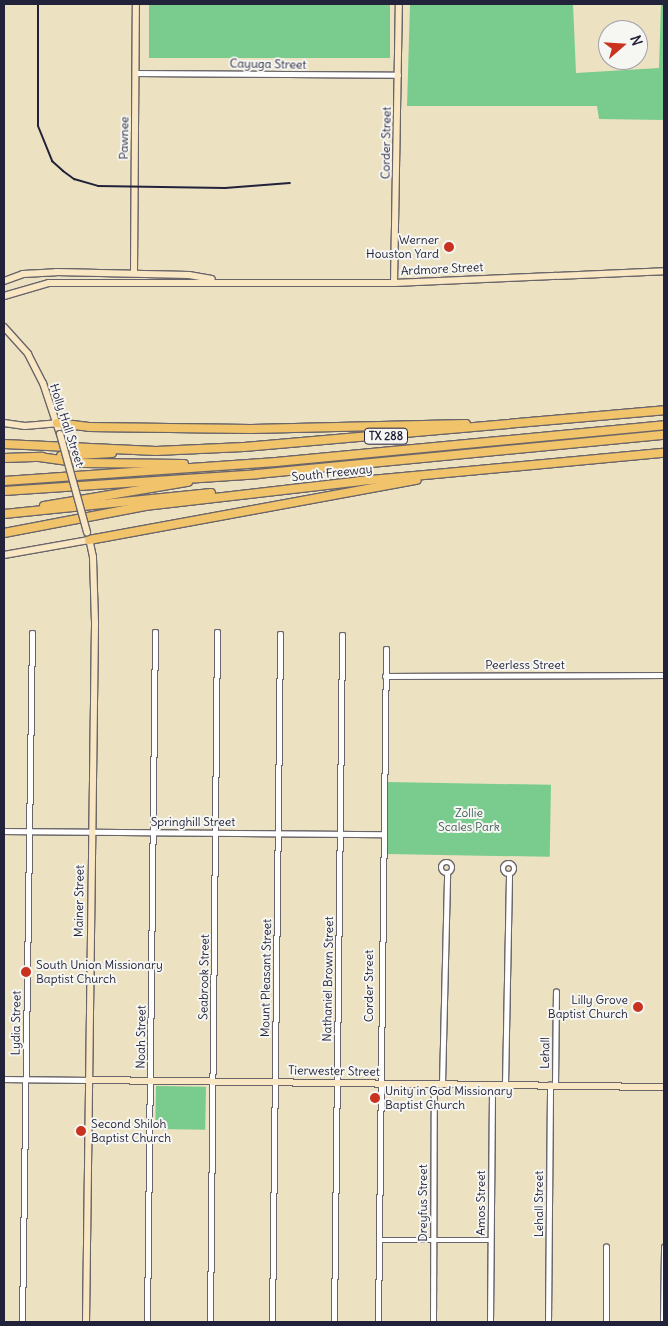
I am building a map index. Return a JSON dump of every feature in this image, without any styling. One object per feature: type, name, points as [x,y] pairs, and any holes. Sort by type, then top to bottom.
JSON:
[{"type":"highway","name":"TX 288","points":[[4,444],[156,451],[361,439],[664,410]]},
{"type":"highway","points":[[57,423],[89,427],[268,429],[528,422]]},
{"type":"highway","points":[[4,481],[276,462],[664,425]]},
{"type":"highway","points":[[4,491],[199,479],[664,435]]},
{"type":"highway","points":[[4,458],[156,451]]},
{"type":"highway","name":"South Freeway","points":[[4,533],[145,506],[266,491],[664,453]]},
{"type":"highway","points":[[39,457],[102,464],[189,464],[259,459],[276,462]]},
{"type":"highway","points":[[90,540],[346,495],[448,473]]},
{"type":"highway","points":[[4,513],[98,495],[176,486],[199,479]]},
{"type":"highway","points":[[4,513],[203,494],[266,491]]},
{"type":"street","name":"Pawnee","points":[[134,272],[137,73],[136,4]]},
{"type":"street","name":"Corder Street","points":[[394,283],[399,4]]},
{"type":"street","name":"Cayuga Street","points":[[137,73],[398,75]]},
{"type":"street","name":"Ardmore Street","points":[[4,296],[47,283],[149,285],[221,281],[394,283],[664,271]]},
{"type":"street","name":"Ardmore Street","points":[[4,281],[23,274],[47,272],[134,272],[188,275],[221,281]]},
{"type":"street","points":[[47,272],[47,283]]},
{"type":"street","name":"Holly Hall Street","points":[[4,327],[28,354],[57,423],[90,540]]},
{"type":"street","points":[[4,423],[25,426],[57,423]]},
{"type":"street","points":[[4,555],[90,540]]},
{"type":"street","name":"Mainer Street","points":[[86,1322],[94,586],[90,540]]},
{"type":"street","name":"Noah Street","points":[[148,1322],[155,632]]},
{"type":"street","name":"Seabrook Street","points":[[210,1322],[217,632]]},
{"type":"street","name":"Lydia Street","points":[[22,1322],[32,633]]},
{"type":"street","name":"Mount Pleasant Street","points":[[272,1322],[280,634]]},
{"type":"street","name":"Nathaniel Brown Street","points":[[334,1322],[342,635]]},
{"type":"street","name":"Corder Street","points":[[378,1322],[382,834],[386,649]]},
{"type":"street","name":"Peerless Street","points":[[385,676],[664,675]]},
{"type":"street","name":"Springhill Street","points":[[4,831],[382,834]]},
{"type":"street","points":[[442,1084],[446,874]]},
{"type":"street","points":[[505,1085],[509,876]]},
{"type":"street","name":"Lehall","points":[[552,1085],[556,992]]},
{"type":"street","name":"Tierwester Street","points":[[4,1079],[664,1086]]},
{"type":"street","name":"Dreyfus Street","points":[[433,1322],[434,1084]]},
{"type":"street","name":"Amos Street","points":[[490,1322],[492,1085]]},
{"type":"street","name":"Lehall Street","points":[[548,1322],[552,1085]]},
{"type":"street","points":[[379,1240],[490,1240]]},
{"type":"street","points":[[606,1246],[606,1322]]},
{"type":"street","points":[[663,1322],[664,1247]]},
{"type":"green space","points":[[149,4],[390,4],[390,58],[149,58]]},
{"type":"green space","points":[[410,4],[573,4],[576,73],[659,68],[661,4],[664,4],[664,120],[599,119],[597,106],[407,106]]},
{"type":"green space","name":"Zollie Scales Park","points":[[387,782],[551,785],[550,857],[386,854]]},
{"type":"green space","points":[[156,1086],[206,1087],[205,1130],[155,1129]]},
{"type":"railway","points":[[38,4],[38,126],[52,161],[74,179],[98,186],[225,188],[290,183]]},
{"type":"place","name":"Werner Houston Yard","points":[[449,247]]},
{"type":"place","name":"South Union Missionary Baptist Church","points":[[26,972]]},
{"type":"place","name":"Lilly Grove Baptist Church","points":[[638,1007]]},
{"type":"place","name":"Unity in God Missionary Baptist Church","points":[[375,1098]]},
{"type":"place","name":"Second Shiloh Baptist Church","points":[[81,1131]]}]
